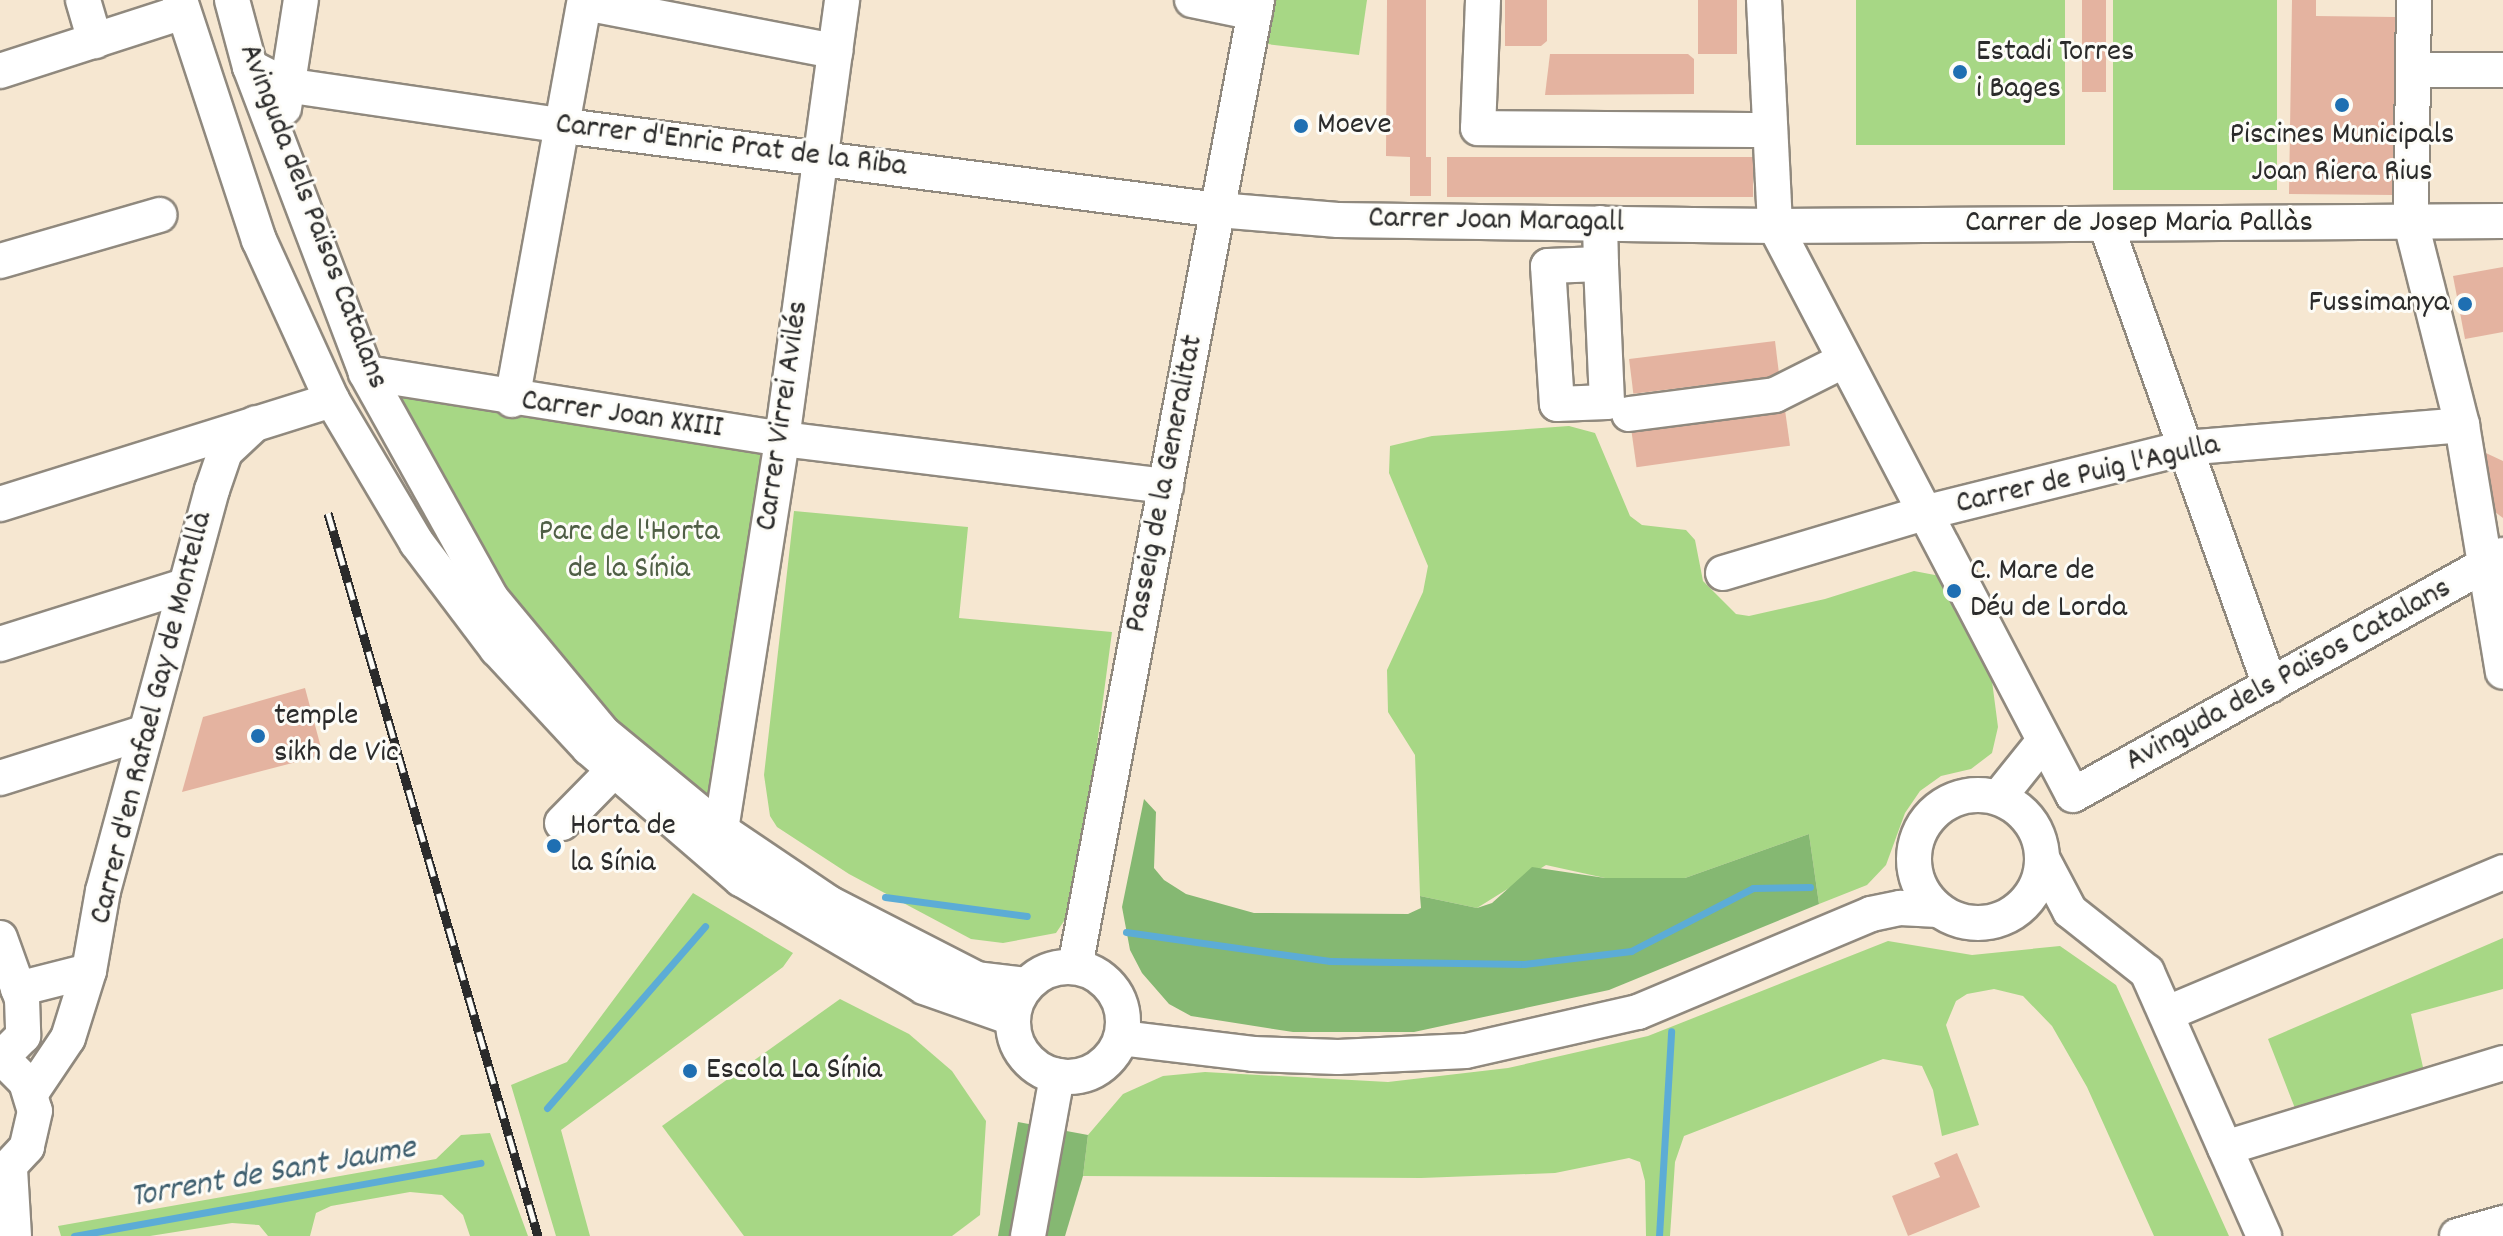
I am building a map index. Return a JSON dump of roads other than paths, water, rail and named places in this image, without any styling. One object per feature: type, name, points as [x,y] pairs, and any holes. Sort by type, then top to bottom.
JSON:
[{"type":"street","points":[[83,0],[95,41]]},
{"type":"street","name":"Avinguda dels Països Catalans","points":[[232,0],[250,67],[366,373],[491,598],[603,733],[721,830],[829,903],[977,979],[1026,985]]},
{"type":"street","points":[[282,156],[285,85],[301,0]]},
{"type":"street","name":"Carrer Virrei Avilés","points":[[721,830],[782,439],[842,0]]},
{"type":"street","points":[[1192,0],[1256,7]]},
{"type":"street","points":[[1483,0],[1478,128],[1770,130]]},
{"type":"street","points":[[1764,0],[1775,226],[2043,742],[1999,797]]},
{"type":"street","points":[[2414,0],[2411,223],[2489,528],[2503,672]]},
{"type":"street","points":[[512,400],[565,126],[585,2],[835,51]]},
{"type":"street","points":[[0,71],[95,41],[181,6]]},
{"type":"street","name":"Avinguda dels Països Catalans","points":[[181,6],[259,240],[332,400],[417,543],[497,649],[613,771],[741,879],[924,987],[1012,1018]]},
{"type":"street","name":"Passeig de la Generalitat","points":[[1075,967],[1256,7]]},
{"type":"street","name":"Carrer d'Enric Prat de la Riba","points":[[250,67],[285,85],[565,126],[1218,210]]},
{"type":"street","points":[[2413,70],[2503,70]]},
{"type":"street","name":"Carrer Joan Maragall","points":[[1218,210],[1338,220],[1775,226]]},
{"type":"street","points":[[0,261],[159,215]]},
{"type":"street","name":"Carrer de Josep Maria Pallàs","points":[[1775,226],[2503,221]]},
{"type":"street","points":[[1600,223],[1601,264]]},
{"type":"street","points":[[2106,225],[2270,686]]},
{"type":"street","points":[[1629,414],[1775,395],[1845,360]]},
{"type":"street","name":"Carrer Joan XXIII","points":[[366,373],[512,400],[782,439],[1166,486]]},
{"type":"street","name":"Carrer d'en Rafael Gay de Montellà","points":[[31,1093],[68,1038],[89,971],[103,891],[184,586],[225,452],[256,423],[332,400]]},
{"type":"street","points":[[0,504],[256,423]]},
{"type":"street","name":"Carrer de Puig l'Agulla","points":[[1723,573],[1924,513],[2184,448],[2462,425]]},
{"type":"street","name":"Avinguda dels Països Catalans","points":[[2043,742],[2073,795],[2493,561]]},
{"type":"street","points":[[0,644],[184,586]]},
{"type":"street","points":[[0,778],[146,732]]},
{"type":"street","points":[[562,823],[613,771]]},
{"type":"street","points":[[1871,914],[1913,866],[1919,835],[1937,809],[1956,798],[1999,797],[2031,822],[2043,860],[2070,911],[2147,972],[2168,1013],[2264,1236]]},
{"type":"street","points":[[2019,909],[2036,887],[2043,860]]},
{"type":"street","points":[[1913,866],[1926,898],[1938,910],[1967,923],[1986,923],[2019,909],[2070,911]]},
{"type":"street","points":[[2168,1013],[2503,872]]},
{"type":"street","points":[[1121,1038],[1267,1055],[1466,1051],[1638,1012],[1871,914],[1900,908],[1938,910]]},
{"type":"street","points":[[0,938],[18,989],[23,1036],[1,1056],[31,1093],[34,1130],[5,1173],[8,1227]]},
{"type":"street","points":[[1057,967],[1075,967],[1109,984],[1121,1010],[1121,1038],[1103,1064],[1073,1077],[1057,1076],[1024,1055],[1012,1018],[1026,985],[1057,967]]},
{"type":"street","points":[[18,989],[89,971]]},
{"type":"street","points":[[2225,1148],[2503,1063]]},
{"type":"street","points":[[1028,1236],[1057,1076]]},
{"type":"street","points":[[2457,1236],[2503,1223]]},
{"type":"waterway","name":"Torrent de Sant Jaume","points":[[1126,932],[1330,961],[1524,964],[1631,951],[1753,888],[1810,887]]},
{"type":"waterway","name":"Torrent de Sant Jaume","points":[[885,897],[1027,916]]},
{"type":"waterway","name":"Torrent de Sant Jaume","points":[[547,1108],[705,926]]},
{"type":"waterway","points":[[1659,1236],[1671,1031]]},
{"type":"waterway","name":"Torrent de Sant Jaume","points":[[74,1236],[481,1163]]},
{"type":"railway","points":[[328,513],[538,1236]]},
{"type":"place","name":"Estadi Torres i Bages","points":[[1960,72]]},
{"type":"place","name":"Piscines Municipals Joan Riera Rius","points":[[2342,105]]},
{"type":"place","name":"Moeve","points":[[1301,126]]},
{"type":"place","name":"Fussimanya","points":[[2465,304]]},
{"type":"place","name":"C. Mare de Déu de Lorda","points":[[1954,591]]},
{"type":"place","name":"temple sikh de Vic","points":[[258,736]]},
{"type":"place","name":"Horta de la Sínia","points":[[554,846]]},
{"type":"place","name":"Escola La Sínia","points":[[690,1071]]},
{"type":"park label","name":"Parc de l'Horta de la Sínia","points":[[629,552]]}]
